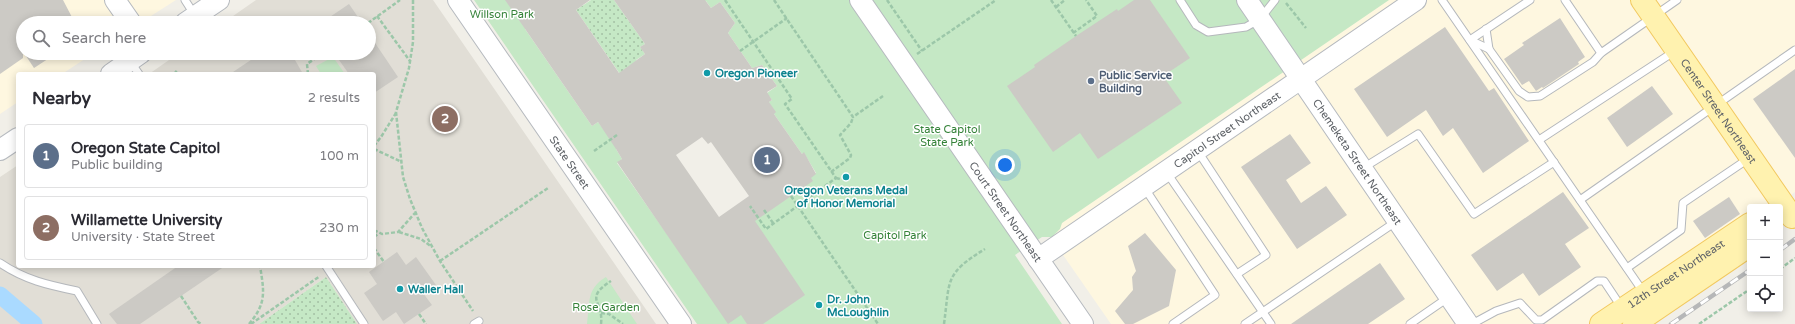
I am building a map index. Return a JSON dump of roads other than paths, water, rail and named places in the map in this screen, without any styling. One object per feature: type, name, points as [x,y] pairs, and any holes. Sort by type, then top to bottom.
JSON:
[{"type":"main road","name":"Center Street Northeast","points":[[1648,8],[1787,211]]},
{"type":"main road","name":"12th Street Northeast","points":[[1628,317],[1645,294],[1747,226]]},
{"type":"main road","name":"12th Street Northeast","points":[[1601,324],[1628,317],[1747,247]]},
{"type":"street","points":[[115,0],[126,16]]},
{"type":"street","points":[[189,13],[219,0]]},
{"type":"street","name":"State Street","points":[[458,0],[681,324]]},
{"type":"street","name":"Court Street Northeast","points":[[860,0],[1083,324]]},
{"type":"street","name":"Chemeketa Street Northeast","points":[[1247,0],[1302,78],[1361,169],[1468,324]]},
{"type":"street","name":"Capitol Street Northeast","points":[[1038,259],[1416,0]]},
{"type":"street","points":[[116,72],[137,63]]},
{"type":"street","points":[[0,150],[16,139]]},
{"type":"lane","points":[[1180,0],[1196,25],[1208,32],[1246,27],[1260,19],[1275,0]]},
{"type":"lane","points":[[1442,0],[1645,294]]},
{"type":"lane","points":[[1470,40],[1530,0]]},
{"type":"lane","points":[[1565,0],[1601,52]]},
{"type":"lane","points":[[1486,29],[1489,49],[1519,91],[1528,96],[1540,96],[1593,62],[1601,52],[1648,8],[1677,0]]},
{"type":"lane","points":[[1470,40],[1489,49]]},
{"type":"lane","points":[[1539,140],[1676,50]]},
{"type":"lane","points":[[1580,200],[1795,50]]},
{"type":"lane","points":[[1361,169],[1418,134],[1474,214],[1554,162]]},
{"type":"lane","points":[[1197,150],[1266,255],[1237,274]]},
{"type":"lane","points":[[1627,268],[1681,230],[1683,203],[1751,157]]},
{"type":"lane","points":[[1166,171],[1272,324]]},
{"type":"lane","points":[[1144,186],[1215,295],[1173,324]]},
{"type":"lane","points":[[1245,324],[1397,221]]},
{"type":"lane","points":[[0,263],[16,274],[45,285],[77,290],[97,324]]},
{"type":"lane","points":[[327,268],[364,324]]},
{"type":"lane","points":[[1472,324],[1496,311],[1520,302],[1536,320],[1542,320],[1597,281],[1604,281],[1628,317]]},
{"type":"lane","points":[[1410,324],[1449,297]]},
{"type":"waterway","points":[[0,295],[34,324]]},
{"type":"railway","points":[[1783,248],[1795,239]]},
{"type":"railway","points":[[1671,324],[1747,272]]},
{"type":"place","name":"Oregon Pioneer","points":[[707,73]]},
{"type":"place","name":"Public Service Building","points":[[1091,81]]},
{"type":"place","name":"Willamette University","points":[[445,119]]},
{"type":"place","name":"Oregon State Capitol","points":[[767,160]]},
{"type":"place","name":"Oregon Veterans Medal of Honor Memorial","points":[[846,177]]},
{"type":"place","name":"Waller Hall","points":[[400,289]]},
{"type":"place","name":"Dr. John McLoughlin","points":[[819,305]]},
{"type":"park label","name":"Willson Park","points":[[502,14]]},
{"type":"park label","name":"State Capitol State Park","points":[[947,135]]},
{"type":"park label","name":"Capitol Park","points":[[895,235]]},
{"type":"park label","name":"Rose Garden","points":[[606,307]]}]
